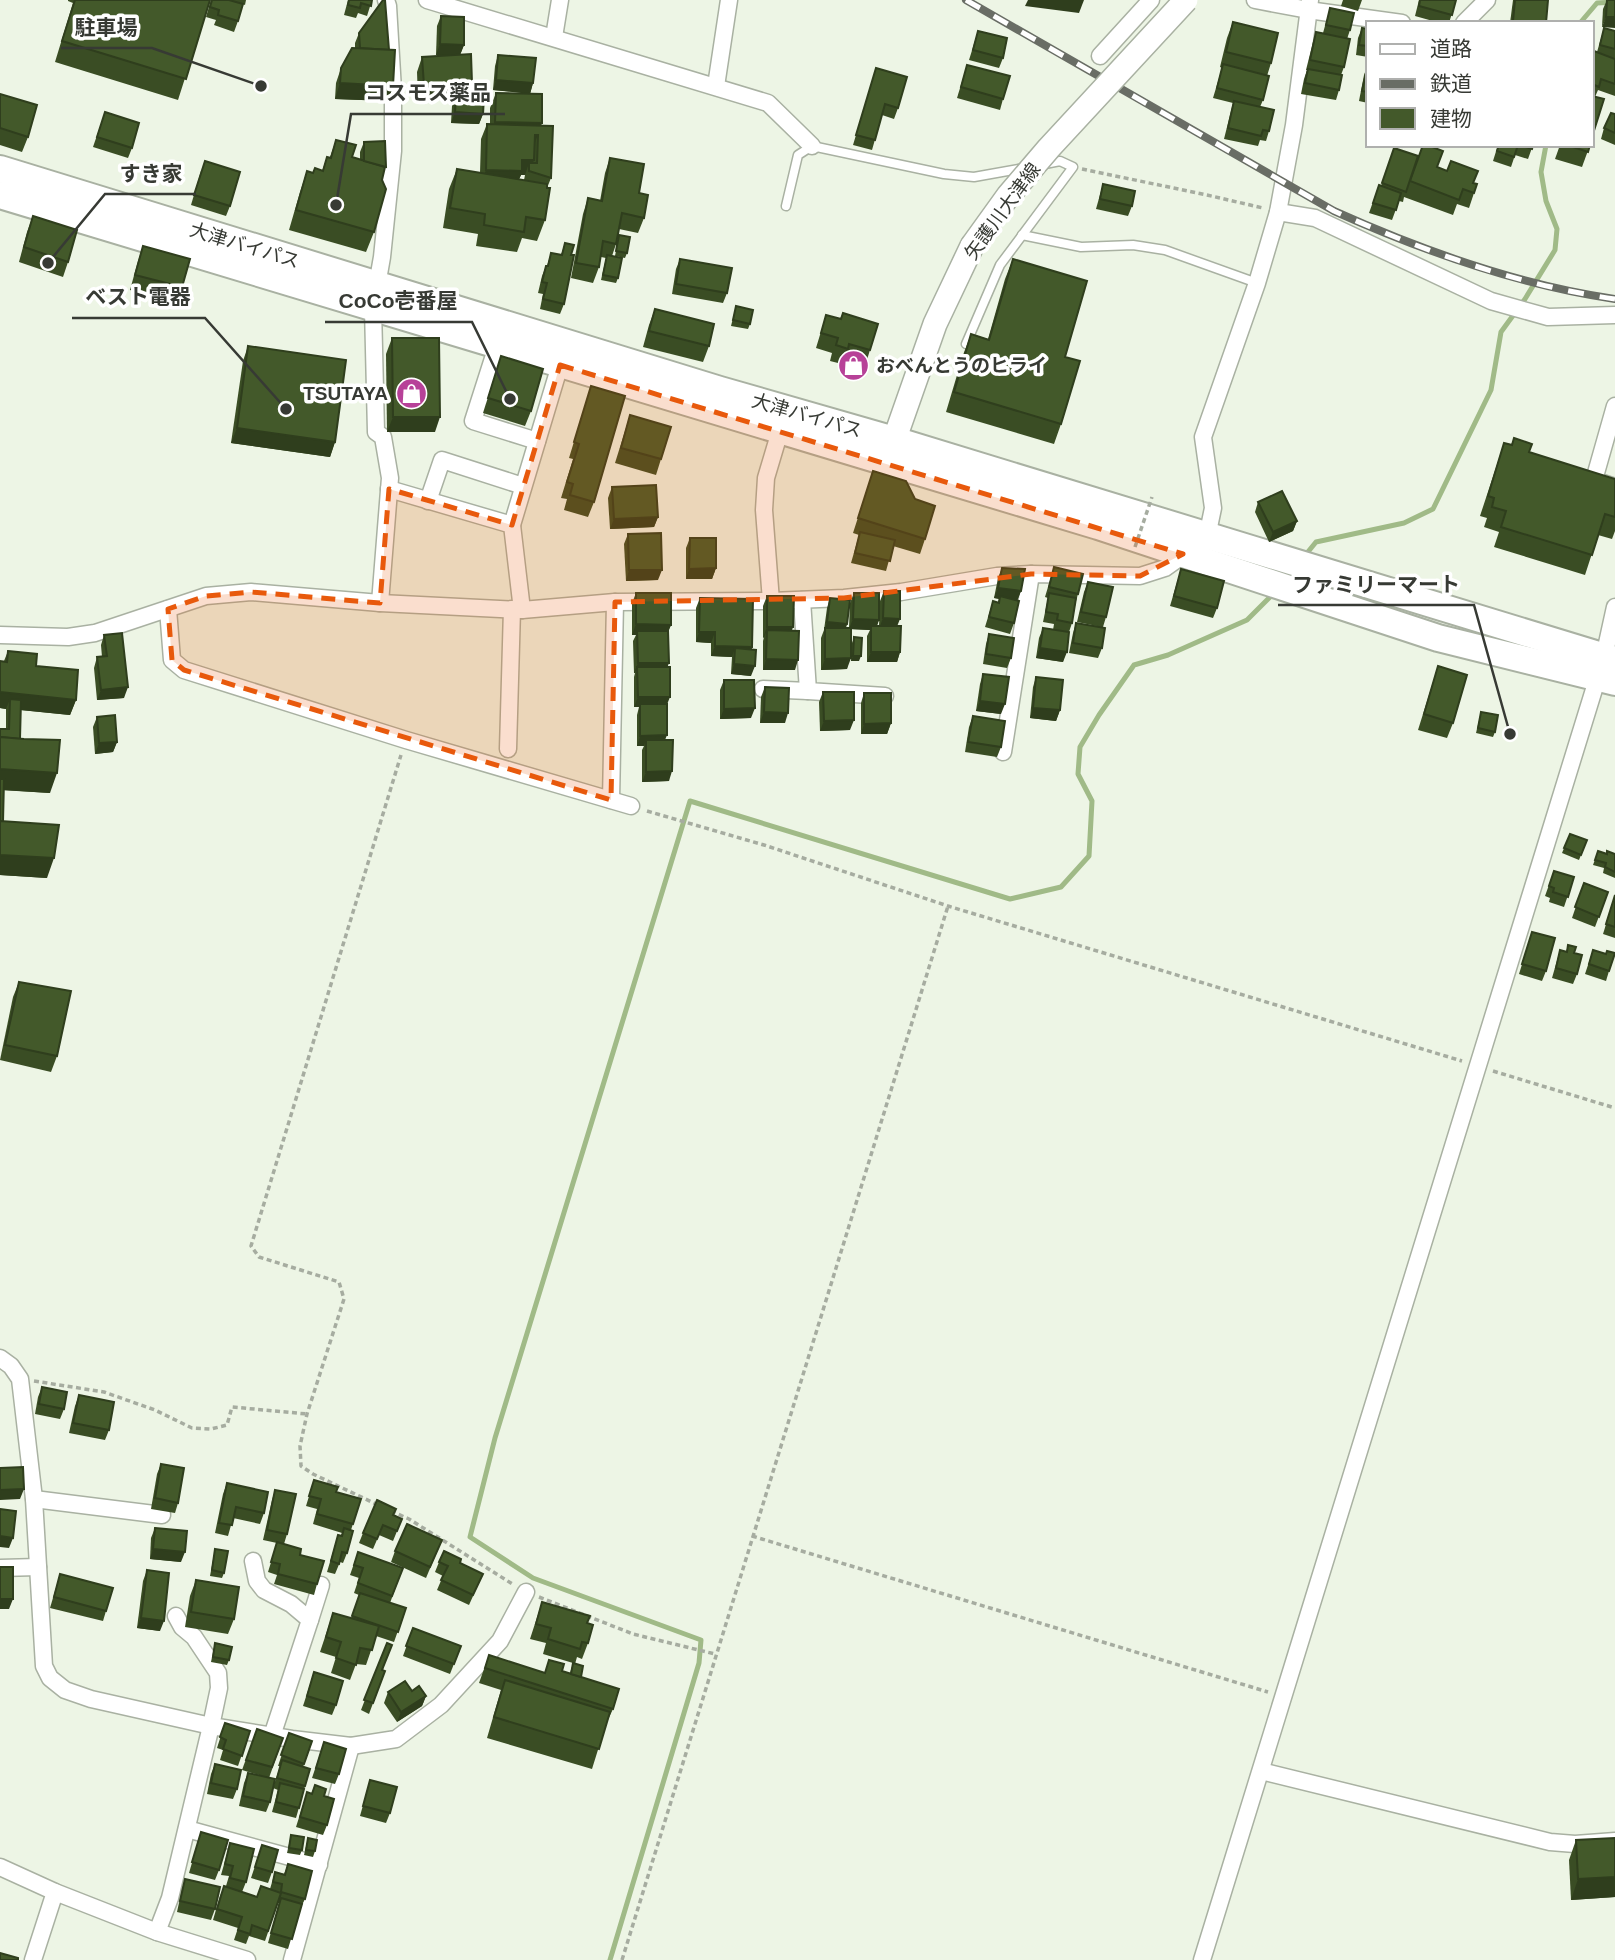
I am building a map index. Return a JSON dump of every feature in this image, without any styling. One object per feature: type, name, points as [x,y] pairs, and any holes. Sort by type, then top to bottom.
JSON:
[{"type":"highway","name":"大津バイパス","points":[[0,169],[375,297],[497,346],[779,431],[890,452],[1207,537],[1608,669]]},
{"type":"highway","name":"大津バイパス","points":[[0,195],[720,390],[1098,526],[1438,638],[1608,669]]},
{"type":"main road","name":"矢護川大津線","points":[[890,452],[935,324],[972,246],[1008,196],[1049,148],[1186,0]]},
{"type":"street","points":[[380,603],[390,478],[383,438],[376,432],[375,297],[393,150],[393,90],[386,0]]},
{"type":"street","points":[[428,0],[768,103],[812,146]]},
{"type":"street","points":[[554,37],[560,0]]},
{"type":"street","points":[[716,86],[729,0]]},
{"type":"street","points":[[1100,56],[1151,0]]},
{"type":"street","points":[[1255,0],[1309,5],[1392,21]]},
{"type":"street","points":[[1466,21],[1487,0]]},
{"type":"street","points":[[0,635],[68,637],[95,634],[206,596],[251,592],[380,603],[517,610],[615,602],[802,600],[901,592],[997,576],[1140,576],[1165,568],[1207,537],[1213,508],[1203,437],[1257,283],[1278,212],[1294,125],[1309,5]]},
{"type":"street","points":[[1278,212],[1315,218],[1491,301],[1548,317],[1615,315]]},
{"type":"street","points":[[497,346],[473,421],[537,441]]},
{"type":"street","points":[[508,749],[517,610],[512,525],[559,365]]},
{"type":"street","points":[[1615,405],[1594,480],[1615,487]]},
{"type":"street","points":[[771,601],[764,510],[766,478],[779,431]]},
{"type":"street","points":[[428,501],[442,460],[523,486]]},
{"type":"street","points":[[389,489],[512,525]]},
{"type":"street","points":[[1003,752],[1031,574]]},
{"type":"street","points":[[802,600],[808,691]]},
{"type":"street","points":[[611,800],[615,602]]},
{"type":"street","points":[[1202,1960],[1477,1066],[1608,669],[1615,607]]},
{"type":"street","points":[[168,609],[173,660],[184,670],[406,740],[631,806]]},
{"type":"street","points":[[763,689],[886,696]]},
{"type":"street","points":[[0,1359],[11,1366],[20,1379],[34,1499],[44,1666],[50,1678],[65,1690],[91,1699],[211,1726],[351,1746],[396,1739],[441,1705],[500,1641],[526,1592]]},
{"type":"street","points":[[34,1499],[162,1514]]},
{"type":"street","points":[[253,1561],[257,1581],[264,1590],[291,1604],[310,1620]]},
{"type":"street","points":[[0,1568],[38,1567]]},
{"type":"street","points":[[272,1735],[321,1585]]},
{"type":"street","points":[[157,1932],[170,1898],[219,1688],[218,1673],[176,1616]]},
{"type":"street","points":[[292,1960],[351,1746]]},
{"type":"street","points":[[1261,1772],[1549,1842],[1576,1844],[1615,1841]]},
{"type":"street","points":[[187,1829],[319,1865]]},
{"type":"street","points":[[0,1867],[157,1932],[247,1960]]},
{"type":"street","points":[[33,1960],[55,1892]]},
{"type":"lane","points":[[786,206],[798,155],[812,146],[944,174],[974,177],[1060,161],[1073,167],[1000,265],[966,344]]},
{"type":"lane","points":[[1022,235],[1081,247],[1133,245],[1165,250],[1257,283]]},
{"type":"path","points":[[1073,167],[1278,212]]},
{"type":"path","points":[[1135,547],[1152,497]]},
{"type":"path","points":[[406,740],[251,1246],[259,1257],[339,1282],[344,1298],[307,1414],[300,1446],[301,1466],[409,1519],[526,1592],[634,1634],[715,1654]]},
{"type":"path","points":[[631,806],[764,845],[948,906],[1615,1108]]},
{"type":"path","points":[[622,1960],[948,906]]},
{"type":"path","points":[[20,1379],[104,1392],[155,1410],[192,1428],[211,1429],[227,1425],[233,1407],[307,1414]]},
{"type":"path","points":[[752,1536],[1283,1696]]},
{"type":"highlighted area","points":[[560,365],[1183,554],[1140,576],[1031,574],[844,598],[615,602],[611,800],[184,670],[172,660],[168,609],[206,596],[251,592],[380,603],[389,489],[512,525]]},
{"type":"building","points":[[75,0],[210,0],[186,79],[62,41]]},
{"type":"building","points":[[212,0],[229,0],[243,4],[238,21],[218,15],[219,10],[210,7]]},
{"type":"building","points":[[349,0],[372,0],[371,6],[361,3],[360,8],[348,5]]},
{"type":"building","points":[[383,0],[389,50],[360,48],[359,33]]},
{"type":"building","points":[[1420,0],[1456,0],[1452,15],[1419,6]]},
{"type":"building","points":[[1515,0],[1548,0],[1546,21],[1513,21]]},
{"type":"building","points":[[1607,0],[1615,0],[1615,17],[1606,17]]},
{"type":"building","points":[[1330,8],[1354,13],[1350,30],[1326,25]]},
{"type":"building","points":[[441,16],[464,17],[464,45],[440,44]]},
{"type":"building","points":[[1233,22],[1278,33],[1271,63],[1226,52]]},
{"type":"building","points":[[1362,28],[1366,29],[1366,46],[1359,45]]},
{"type":"building","points":[[1604,28],[1615,31],[1615,49],[1600,45]]},
{"type":"building","points":[[978,31],[1007,38],[1003,58],[973,50]]},
{"type":"building","points":[[1316,32],[1350,39],[1344,67],[1310,60]]},
{"type":"building","points":[[352,48],[395,50],[393,86],[340,83],[341,68]]},
{"type":"building","points":[[1594,51],[1615,59],[1615,84],[1601,79],[1599,87],[1594,85]]},
{"type":"building","points":[[471,54],[472,83],[424,85],[422,57]]},
{"type":"building","points":[[498,55],[536,58],[533,83],[496,80]]},
{"type":"building","points":[[1223,64],[1269,76],[1263,100],[1217,88]]},
{"type":"building","points":[[967,65],[1010,76],[1003,99],[961,87]]},
{"type":"building","points":[[876,68],[907,77],[898,108],[885,104],[875,140],[856,135]]},
{"type":"building","points":[[1308,69],[1342,75],[1339,90],[1305,83]]},
{"type":"building","points":[[1366,73],[1366,92],[1362,91]]},
{"type":"building","points":[[496,93],[542,94],[542,123],[495,122]]},
{"type":"building","points":[[0,94],[37,105],[28,137],[0,128]]},
{"type":"building","points":[[456,96],[484,97],[483,114],[455,112]]},
{"type":"building","points":[[1594,96],[1604,99],[1594,131]]},
{"type":"building","points":[[1234,101],[1274,110],[1269,131],[1263,130],[1261,136],[1228,128]]},
{"type":"building","points":[[105,112],[139,123],[132,148],[97,137]]},
{"type":"building","points":[[1611,113],[1615,114],[1615,133],[1604,128]]},
{"type":"building","points":[[487,124],[553,126],[551,178],[529,171],[529,163],[537,163],[538,135],[535,135],[534,160],[522,160],[522,171],[486,170]]},
{"type":"building","points":[[336,140],[356,145],[352,157],[385,167],[382,180],[386,189],[374,232],[296,210],[307,171],[313,173],[315,168],[323,171],[327,157],[331,158]]},
{"type":"building","points":[[385,141],[386,167],[364,161],[364,142]]},
{"type":"building","points":[[1422,147],[1443,151],[1437,167],[1447,171],[1451,161],[1478,171],[1473,183],[1477,184],[1474,193],[1463,189],[1459,200],[1410,181]]},
{"type":"building","points":[[1498,147],[1517,147],[1514,157],[1497,151]]},
{"type":"building","points":[[1573,147],[1589,147],[1588,152]]},
{"type":"building","points":[[1394,148],[1418,156],[1406,192],[1382,183]]},
{"type":"building","points":[[610,158],[644,164],[639,193],[648,195],[644,218],[622,213],[616,244],[603,241],[599,267],[576,263],[588,198],[602,201]]},
{"type":"building","points":[[205,161],[240,172],[230,206],[194,195]]},
{"type":"building","points":[[457,169],[547,184],[547,188],[550,188],[545,220],[526,217],[524,232],[484,225],[485,214],[450,208]]},
{"type":"building","points":[[1103,184],[1135,191],[1132,206],[1100,199]]},
{"type":"building","points":[[1379,185],[1401,193],[1396,210],[1373,203]]},
{"type":"building","points":[[33,216],[77,230],[68,262],[24,247]]},
{"type":"building","points":[[619,235],[630,237],[627,253],[616,251]]},
{"type":"building","points":[[565,243],[574,245],[571,255],[574,255],[564,304],[543,299],[547,283],[542,282],[551,253],[562,255]]},
{"type":"building","points":[[143,246],[190,259],[182,287],[135,275]]},
{"type":"building","points":[[607,255],[622,258],[618,278],[603,275]]},
{"type":"building","points":[[680,259],[732,268],[727,293],[676,284]]},
{"type":"building","points":[[1013,259],[1087,281],[1065,357],[1080,361],[1061,424],[954,392],[971,334],[989,340]]},
{"type":"building","points":[[736,306],[753,310],[750,324],[733,320]]},
{"type":"building","points":[[655,309],[714,324],[709,346],[649,331]]},
{"type":"building","points":[[843,313],[878,324],[870,350],[849,344],[848,349],[836,345],[838,338],[821,333],[826,315],[841,319]]},
{"type":"building","name":"TSUTAYA","points":[[392,338],[439,338],[440,417],[393,417]]},
{"type":"building","points":[[248,346],[346,360],[335,442],[237,428]]},
{"type":"building","points":[[501,356],[543,369],[531,411],[488,398]]},
{"type":"building","points":[[591,386],[625,396],[594,502],[570,495],[573,484],[567,482],[579,444],[574,442]]},
{"type":"building","points":[[630,415],[671,427],[661,459],[621,448]]},
{"type":"building","points":[[1514,438],[1532,444],[1529,452],[1615,479],[1615,517],[1605,514],[1592,555],[1501,527],[1506,511],[1492,507],[1494,498],[1488,496],[1504,443],[1512,445]]},
{"type":"building","points":[[873,471],[906,481],[915,499],[935,506],[925,539],[858,518]]},
{"type":"building","points":[[656,485],[658,517],[614,519],[612,487]]},
{"type":"building","points":[[1282,491],[1297,521],[1273,532],[1258,502]]},
{"type":"building","points":[[860,532],[895,540],[890,561],[855,553]]},
{"type":"building","points":[[661,533],[662,570],[629,570],[628,534]]},
{"type":"building","points":[[690,538],[716,538],[716,568],[689,569]]},
{"type":"building","points":[[1054,567],[1083,574],[1078,594],[1049,587]]},
{"type":"building","points":[[1002,568],[1025,569],[1021,591],[998,588]]},
{"type":"building","points":[[1181,569],[1224,581],[1217,608],[1174,596]]},
{"type":"building","points":[[1088,582],[1113,587],[1106,617],[1081,612]]},
{"type":"building","points":[[884,591],[900,591],[900,619],[883,618]]},
{"type":"building","points":[[636,593],[671,593],[671,625],[636,624]]},
{"type":"building","points":[[854,593],[879,593],[879,620],[853,619]]},
{"type":"building","points":[[1049,593],[1076,598],[1072,623],[1057,620],[1058,614],[1046,612]]},
{"type":"building","points":[[767,596],[794,596],[793,627],[767,627]]},
{"type":"building","points":[[1000,596],[1019,601],[1014,623],[989,617],[993,601],[999,603]]},
{"type":"building","points":[[700,598],[753,599],[752,647],[715,646],[715,632],[699,632]]},
{"type":"building","points":[[830,598],[850,600],[847,624],[827,622]]},
{"type":"building","points":[[1076,623],[1105,628],[1102,648],[1073,643]]},
{"type":"building","points":[[871,626],[901,626],[900,652],[871,652]]},
{"type":"building","points":[[825,628],[851,628],[851,658],[825,659]]},
{"type":"building","points":[[1043,628],[1069,632],[1067,652],[1040,648]]},
{"type":"building","points":[[767,630],[799,631],[798,660],[766,659]]},
{"type":"building","points":[[637,631],[668,631],[669,663],[638,663]]},
{"type":"building","points":[[122,633],[128,687],[101,690],[97,657],[107,656],[104,635]]},
{"type":"building","points":[[989,634],[1014,638],[1011,658],[986,654]]},
{"type":"building","points":[[854,637],[862,638],[861,656],[853,656]]},
{"type":"building","points":[[735,648],[756,650],[755,666],[734,664]]},
{"type":"building","points":[[8,651],[37,654],[36,666],[78,670],[76,700],[0,692],[0,661],[7,662]]},
{"type":"building","points":[[1438,666],[1467,675],[1453,723],[1424,714]]},
{"type":"building","points":[[637,667],[670,667],[670,697],[638,697]]},
{"type":"building","points":[[983,674],[1009,677],[1005,704],[980,701]]},
{"type":"building","points":[[1036,677],[1063,680],[1060,710],[1033,708]]},
{"type":"building","points":[[724,680],[754,680],[755,708],[724,709]]},
{"type":"building","points":[[765,687],[789,688],[788,713],[764,712]]},
{"type":"building","points":[[823,692],[854,692],[854,720],[824,721]]},
{"type":"building","points":[[864,693],[891,693],[891,723],[864,724]]},
{"type":"building","points":[[10,699],[21,700],[20,739],[0,737],[0,729],[9,729]]},
{"type":"building","points":[[640,704],[667,704],[667,735],[640,736]]},
{"type":"building","points":[[1481,712],[1498,715],[1495,732],[1478,728]]},
{"type":"building","points":[[115,715],[117,742],[99,743],[97,717]]},
{"type":"building","points":[[973,716],[1005,721],[1001,747],[968,742]]},
{"type":"building","points":[[0,737],[60,740],[57,773],[0,769]]},
{"type":"building","points":[[646,740],[673,740],[672,771],[646,772]]},
{"type":"building","points":[[0,779],[4,779],[3,822],[0,821]]},
{"type":"building","points":[[0,821],[59,825],[54,858],[0,855]]},
{"type":"building","points":[[1570,834],[1587,840],[1581,855],[1564,848]]},
{"type":"building","points":[[1598,851],[1615,854],[1615,872],[1605,867],[1606,863],[1595,860]]},
{"type":"building","points":[[1554,871],[1574,877],[1568,897],[1553,892],[1554,888],[1549,886]]},
{"type":"building","points":[[1584,883],[1608,892],[1599,917],[1575,907]]},
{"type":"building","points":[[1615,895],[1615,927],[1606,924]]},
{"type":"building","points":[[1532,932],[1555,938],[1546,971],[1522,964]]},
{"type":"building","points":[[1568,945],[1576,947],[1574,953],[1582,955],[1577,974],[1556,968],[1560,950],[1567,952]]},
{"type":"building","points":[[1593,950],[1606,954],[1607,951],[1615,953],[1609,971],[1589,964]]},
{"type":"building","points":[[19,982],[71,991],[57,1056],[5,1045]]},
{"type":"building","points":[[42,1387],[67,1392],[64,1409],[39,1404]]},
{"type":"building","points":[[79,1395],[114,1402],[109,1430],[73,1423]]},
{"type":"building","points":[[161,1464],[184,1468],[178,1503],[155,1498]]},
{"type":"building","points":[[23,1467],[24,1489],[0,1490],[0,1468]]},
{"type":"building","points":[[314,1480],[338,1487],[336,1492],[361,1499],[353,1524],[317,1514],[321,1499],[309,1496]]},
{"type":"building","points":[[227,1483],[268,1492],[264,1513],[236,1507],[232,1525],[219,1523]]},
{"type":"building","points":[[275,1490],[296,1494],[287,1534],[267,1530]]},
{"type":"building","points":[[377,1500],[396,1509],[393,1515],[402,1519],[397,1531],[383,1525],[377,1539],[363,1533]]},
{"type":"building","points":[[0,1509],[16,1511],[13,1538],[0,1536]]},
{"type":"building","points":[[407,1524],[442,1540],[430,1567],[395,1551]]},
{"type":"building","points":[[155,1528],[187,1531],[185,1552],[153,1549]]},
{"type":"building","points":[[344,1528],[353,1531],[347,1553],[342,1552],[339,1564],[331,1561],[338,1535],[342,1536]]},
{"type":"building","points":[[277,1542],[301,1549],[300,1555],[324,1561],[317,1584],[278,1574],[280,1564],[271,1562]]},
{"type":"building","points":[[215,1549],[228,1551],[224,1573],[212,1570]]},
{"type":"building","points":[[444,1551],[461,1559],[460,1563],[483,1574],[473,1595],[441,1580],[448,1566],[439,1562]]},
{"type":"building","points":[[358,1552],[403,1568],[392,1596],[358,1583],[363,1568],[354,1565]]},
{"type":"building","points":[[0,1567],[13,1567],[13,1599],[0,1599]]},
{"type":"building","points":[[147,1570],[169,1573],[164,1621],[141,1618]]},
{"type":"building","points":[[60,1574],[113,1588],[106,1611],[54,1597]]},
{"type":"building","points":[[196,1580],[239,1587],[234,1619],[191,1612]]},
{"type":"building","points":[[360,1593],[406,1608],[398,1632],[352,1616]]},
{"type":"building","points":[[542,1602],[590,1616],[587,1623],[593,1625],[588,1643],[582,1642],[580,1649],[548,1639],[551,1628],[536,1624]]},
{"type":"building","points":[[333,1613],[379,1626],[372,1650],[360,1648],[356,1665],[336,1658],[341,1642],[326,1637]]},
{"type":"building","points":[[413,1628],[461,1646],[454,1664],[406,1646]]},
{"type":"building","points":[[215,1643],[232,1647],[229,1660],[213,1657]]},
{"type":"building","points":[[387,1643],[392,1645],[373,1703],[364,1700]]},
{"type":"building","points":[[489,1655],[545,1673],[549,1660],[564,1664],[562,1671],[619,1689],[613,1709],[485,1668]]},
{"type":"building","points":[[573,1663],[583,1666],[581,1677],[571,1674]]},
{"type":"building","points":[[314,1672],[343,1681],[336,1705],[307,1696]]},
{"type":"building","points":[[505,1680],[610,1712],[599,1749],[494,1717]]},
{"type":"building","points":[[405,1681],[412,1691],[419,1686],[426,1696],[401,1712],[388,1692]]},
{"type":"building","points":[[225,1723],[250,1731],[242,1756],[223,1749],[226,1740],[220,1737]]},
{"type":"building","points":[[257,1729],[283,1738],[272,1767],[246,1760]]},
{"type":"building","points":[[289,1733],[312,1741],[304,1764],[281,1755]]},
{"type":"building","points":[[324,1742],[346,1749],[339,1774],[316,1768]]},
{"type":"building","points":[[282,1760],[310,1769],[305,1786],[277,1778]]},
{"type":"building","points":[[215,1764],[241,1770],[237,1789],[211,1783]]},
{"type":"building","points":[[248,1773],[275,1779],[270,1802],[243,1796]]},
{"type":"building","points":[[370,1780],[397,1787],[390,1813],[363,1806]]},
{"type":"building","points":[[280,1783],[304,1789],[299,1808],[276,1802]]},
{"type":"building","points":[[315,1785],[326,1789],[324,1796],[334,1799],[327,1825],[300,1817],[307,1792],[312,1794]]},
{"type":"building","points":[[201,1832],[228,1840],[219,1870],[192,1862]]},
{"type":"building","points":[[291,1835],[304,1837],[302,1850],[289,1848]]},
{"type":"building","points":[[308,1838],[317,1840],[315,1851],[306,1850]]},
{"type":"building","points":[[1615,1838],[1615,1877],[1578,1879],[1576,1840]]},
{"type":"building","points":[[230,1843],[254,1849],[246,1882],[230,1878],[233,1866],[225,1864]]},
{"type":"building","points":[[262,1845],[278,1850],[272,1872],[255,1867]]},
{"type":"building","points":[[288,1864],[312,1871],[305,1899],[281,1892],[282,1884],[273,1882],[275,1872],[285,1875]]},
{"type":"building","points":[[185,1879],[220,1887],[215,1909],[180,1901]]},
{"type":"building","points":[[224,1886],[257,1897],[261,1886],[281,1893],[268,1931],[252,1925],[250,1934],[238,1930],[242,1917],[217,1909]]},
{"type":"building","points":[[281,1898],[302,1904],[292,1939],[271,1933]]},
{"type":"building","points":[[0,1953],[18,1958],[18,1960],[0,1960]]},
{"type":"waterway","points":[[1582,21],[1597,3],[1615,2]]},
{"type":"waterway","points":[[1303,558],[1316,542],[1404,523],[1433,509],[1491,390],[1501,332],[1555,250],[1557,229],[1546,201],[1541,172],[1546,147]]},
{"type":"waterway","points":[[610,1960],[699,1663],[701,1640],[533,1578],[470,1537],[495,1438],[690,801],[1010,899],[1061,887],[1089,856],[1092,801],[1078,774],[1080,747],[1134,665],[1168,655],[1247,620],[1275,592]]},
{"type":"railway","points":[[966,0],[1334,211],[1436,253],[1507,276],[1615,299]]},
{"type":"place","name":"駐車場","points":[[261,86]]},
{"type":"place","name":"コスモス薬品","points":[[336,205]]},
{"type":"place","name":"すき家","points":[[48,263]]},
{"type":"place","name":"おべんとうのヒライ","points":[[853,365]]},
{"type":"place","name":"TSUTAYA","points":[[411,393]]},
{"type":"place","name":"CoCo壱番屋","points":[[510,399]]},
{"type":"place","name":"ベスト電器","points":[[286,409]]},
{"type":"place","name":"ファミリーマート","points":[[1510,734]]}]
